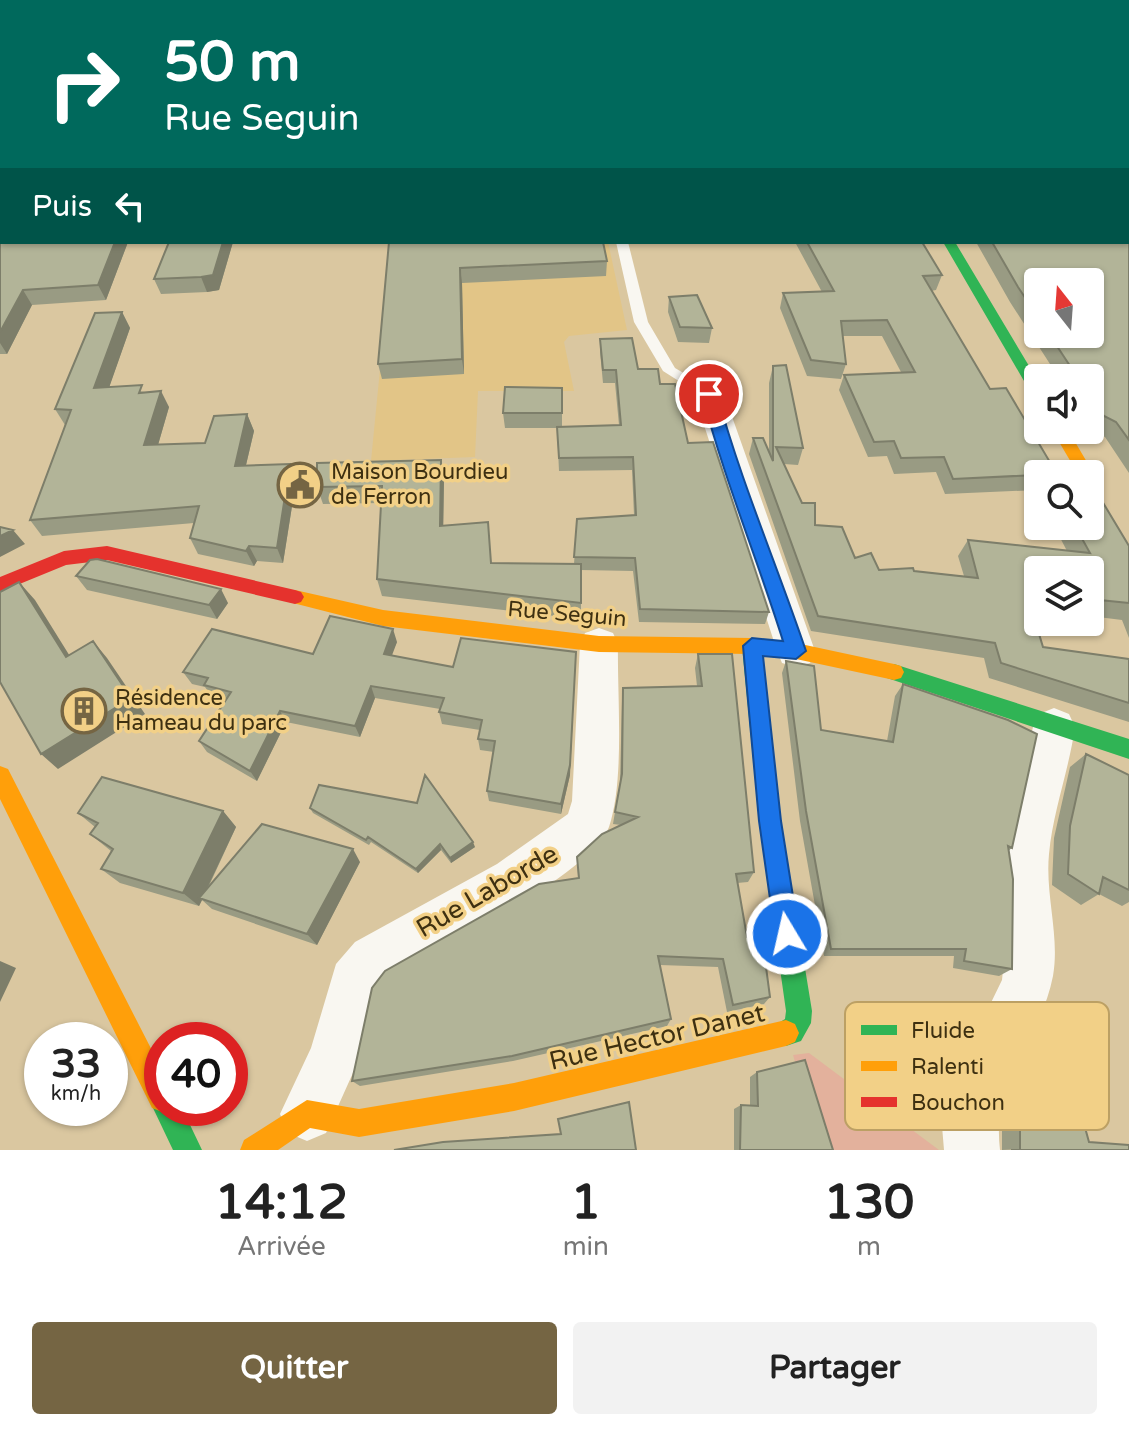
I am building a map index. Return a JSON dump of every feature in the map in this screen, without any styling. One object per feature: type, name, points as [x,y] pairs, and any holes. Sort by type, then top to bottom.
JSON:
[{"type":"street","points":[[950,244],[1024,369]]},
{"type":"street","points":[[709,394],[729,469],[767,562],[796,651]]},
{"type":"street","name":"Rue Seguin","points":[[0,585],[64,558],[107,553],[383,618],[599,644],[752,646],[796,651],[899,673],[1054,727],[1129,749]]},
{"type":"street","name":"Rue Laborde","points":[[307,1114],[335,1055],[354,982],[372,959],[513,880],[577,837],[587,826],[594,801],[599,644]]},
{"type":"street","name":"Rue Hector Danet","points":[[307,1114],[359,1123],[514,1097],[792,1032],[798,1023],[799,1011],[770,821],[752,646]]},
{"type":"street","points":[[1017,1002],[1028,978],[1026,853],[1050,758],[1054,727]]},
{"type":"street","points":[[0,776],[144,1062]]},
{"type":"street","points":[[254,1150],[307,1114]]},
{"type":"street","points":[[176,1126],[188,1150]]},
{"type":"street","points":[[968,1130],[972,1150]]},
{"type":"lane","points":[[622,244],[641,322],[670,371],[709,394]]},
{"type":"shaded area","points":[[608,244],[627,330],[569,336],[564,342],[574,391],[478,391],[475,457],[371,461],[392,247]]},
{"type":"shaded area","points":[[809,1053],[845,1080],[845,1130],[912,1130],[939,1150],[821,1150],[793,1055]]},
{"type":"building","points":[[0,244],[114,244],[98,285],[23,290],[0,332]]},
{"type":"building","points":[[168,244],[222,244],[213,275],[154,279]]},
{"type":"building","points":[[389,244],[603,244],[607,261],[460,268],[462,359],[378,364]]},
{"type":"building","points":[[808,244],[923,244],[942,275],[923,276],[990,389],[1006,388],[1024,418],[1024,444],[1039,444],[1049,460],[1024,460],[1024,476],[953,479],[944,457],[901,458],[894,441],[874,442],[844,375],[915,372],[887,320],[841,321],[846,364],[811,360],[783,293],[834,291]]},
{"type":"building","points":[[993,244],[1129,244],[1129,440],[1116,422],[1104,416],[1104,364],[1069,364],[1058,348],[1104,348],[1104,268],[1024,268],[1024,296]]},
{"type":"building","points":[[697,295],[712,328],[680,327],[669,297]]},
{"type":"building","points":[[122,312],[94,388],[142,385],[139,393],[161,391],[144,445],[205,443],[214,416],[247,414],[235,466],[290,464],[277,548],[249,546],[246,551],[190,538],[199,506],[30,520],[71,410],[55,409],[95,313]]},
{"type":"building","points":[[632,338],[638,369],[658,369],[660,384],[675,384],[688,443],[713,442],[769,612],[640,609],[635,558],[574,557],[577,519],[636,515],[633,457],[559,458],[557,427],[621,425],[616,370],[603,370],[600,339]]},
{"type":"building","points":[[786,365],[803,448],[776,447],[802,503],[815,503],[815,525],[842,527],[855,558],[871,553],[879,570],[913,568],[914,571],[978,578],[968,540],[1090,553],[1083,540],[1104,540],[1104,504],[1129,546],[1129,603],[1104,600],[1104,556],[1024,556],[1024,636],[1040,636],[1043,647],[1129,659],[1129,703],[1001,663],[995,643],[818,616],[753,438],[763,438],[773,461],[773,366]]},
{"type":"building","points":[[505,387],[562,388],[562,413],[503,413]]},
{"type":"building","points":[[441,460],[440,526],[488,522],[491,563],[581,564],[581,603],[377,579],[382,486],[317,487],[317,463]]},
{"type":"building","points":[[0,527],[13,530],[0,536]]},
{"type":"building","points":[[97,559],[221,589],[209,605],[76,576],[90,560]]},
{"type":"building","points":[[19,582],[66,657],[93,641],[131,698],[41,754],[0,682],[0,592]]},
{"type":"building","points":[[330,616],[393,629],[384,654],[453,667],[461,638],[576,652],[570,765],[561,804],[487,791],[495,741],[478,739],[482,720],[439,712],[444,698],[371,686],[355,726],[280,711],[250,771],[199,741],[231,692],[204,685],[208,678],[183,672],[212,629],[313,654]]},
{"type":"building","points":[[698,654],[732,654],[754,872],[736,874],[747,937],[762,937],[770,997],[733,1005],[723,959],[658,956],[671,1019],[512,1056],[352,1081],[372,988],[385,971],[539,884],[579,878],[577,857],[602,834],[638,817],[615,812],[622,774],[623,688],[702,686]]},
{"type":"building","points":[[786,661],[814,666],[821,730],[893,742],[903,684],[1008,720],[1037,734],[1012,848],[1008,846],[1013,879],[1012,969],[964,961],[966,949],[831,949],[806,811]]},
{"type":"building","points":[[1086,754],[1129,775],[1129,890],[1103,877],[1099,894],[1068,874],[1070,826]]},
{"type":"building","points":[[425,775],[473,842],[450,858],[440,844],[416,869],[368,837],[366,840],[310,808],[319,785],[417,803]]},
{"type":"building","points":[[102,777],[223,811],[183,893],[101,869],[113,849],[90,834],[98,823],[78,813]]},
{"type":"building","points":[[262,824],[353,849],[307,934],[199,898]]},
{"type":"building","points":[[805,1060],[833,1150],[740,1150],[741,1105],[758,1106],[757,1072]]},
{"type":"building","points":[[629,1102],[636,1150],[394,1150],[443,1142],[561,1134],[558,1119]]},
{"type":"building","points":[[1020,1130],[1086,1130],[1089,1142],[1129,1145],[1129,1150],[1020,1150]]},
{"type":"traffic: fast","points":[[950,244],[1024,369]]},
{"type":"traffic: fast","points":[[752,646],[770,821],[799,1011],[798,1023],[792,1032],[786,1033]]},
{"type":"traffic: fast","points":[[894,672],[1129,749]]},
{"type":"traffic: fast","points":[[176,1126],[188,1150]]},
{"type":"traffic: slow","points":[[1068,444],[1078,460]]},
{"type":"traffic: slow","points":[[295,597],[383,618],[599,644],[752,646],[796,651],[894,672]]},
{"type":"traffic: slow","points":[[0,776],[144,1062]]},
{"type":"traffic: slow","points":[[254,1150],[307,1114],[359,1123],[514,1097],[786,1033]]},
{"type":"traffic: jam","points":[[0,585],[64,558],[107,553],[295,597]]},
{"type":"place","name":"Maison Bourdieu de Ferron","points":[[300,485]]},
{"type":"place","name":"Résidence Hameau du parc","points":[[84,711]]},
{"type":"route","points":[[709,394],[729,469],[767,562],[796,651],[752,646],[770,821],[787,934]]}]
